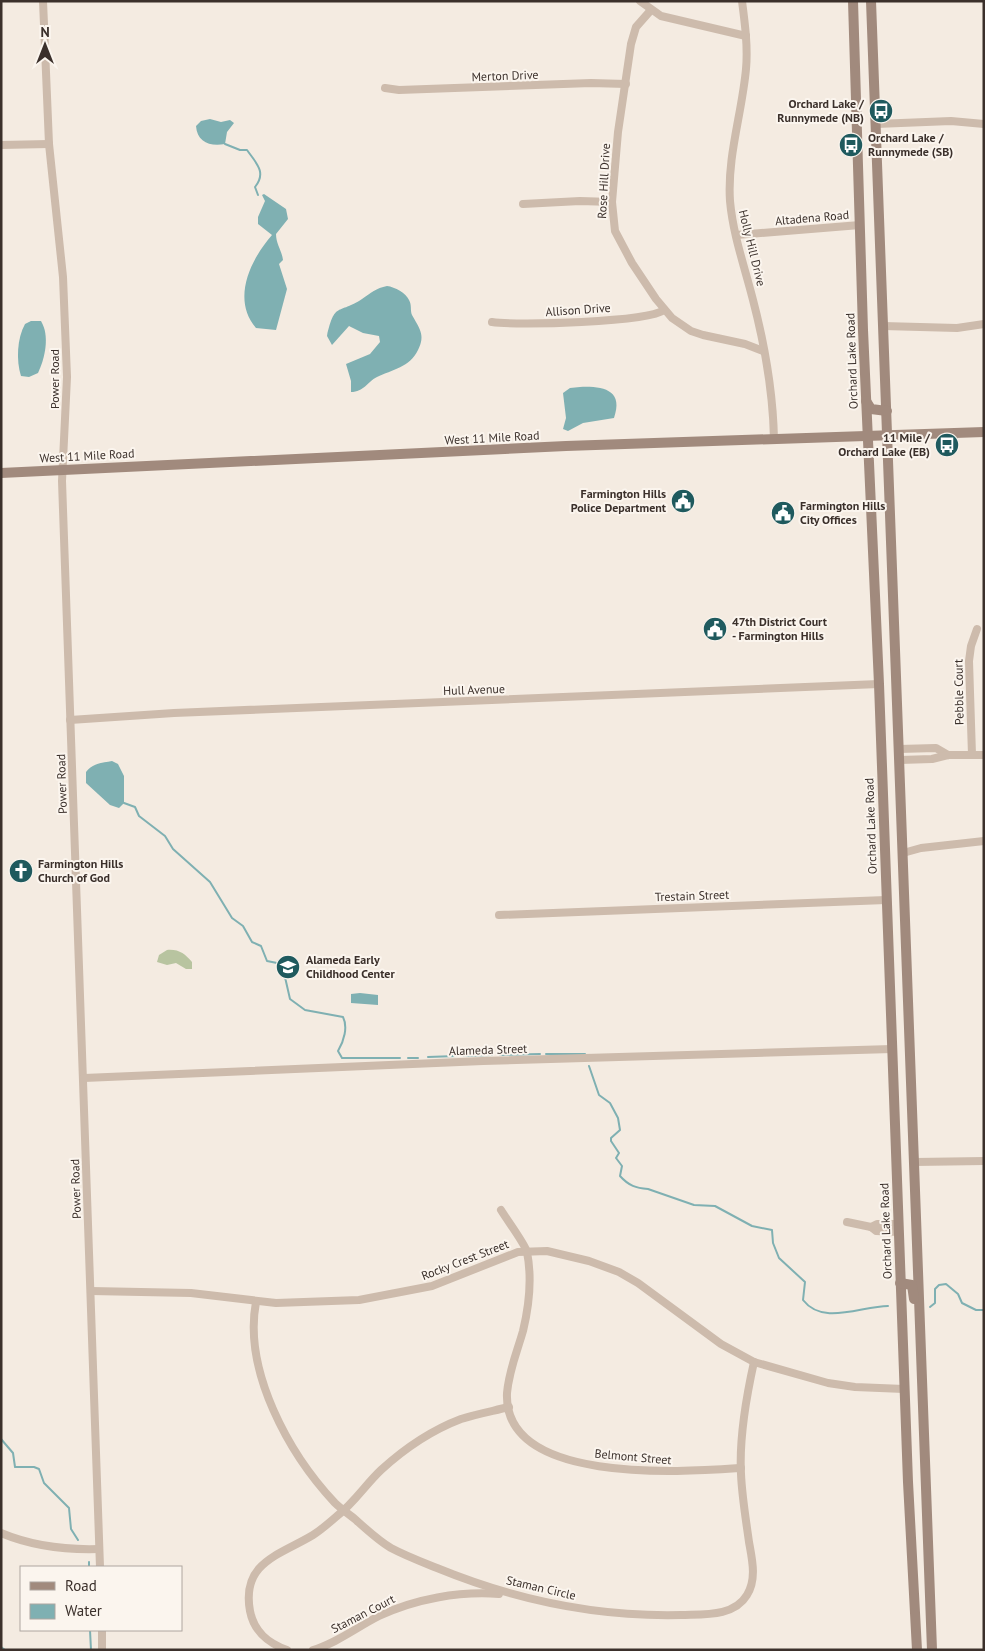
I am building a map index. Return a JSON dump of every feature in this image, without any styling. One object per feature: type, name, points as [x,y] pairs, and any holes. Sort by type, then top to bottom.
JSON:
[{"type":"main road","name":"Orchard Lake Road","points":[[853,1],[867,436],[879,684],[904,1389],[917,1650]]},
{"type":"main road","points":[[871,1],[888,411],[932,1650]]},
{"type":"main road","points":[[859,174],[863,183],[868,186],[878,187]]},
{"type":"main road","points":[[860,225],[869,222],[880,226]]},
{"type":"main road","points":[[866,401],[871,409],[888,411]]},
{"type":"main road","name":"West 11 Mile Road","points":[[1,473],[566,446],[984,432]]},
{"type":"main road","points":[[869,462],[880,462],[890,470]]},
{"type":"main road","points":[[875,612],[883,620],[895,620]]},
{"type":"main road","points":[[877,639],[896,638]]},
{"type":"main road","points":[[879,684],[889,681],[891,686],[893,741],[900,764]]},
{"type":"main road","points":[[884,845],[892,853],[904,853]]},
{"type":"main road","points":[[888,944],[897,944],[901,949],[903,1003],[910,1029]]},
{"type":"main road","points":[[894,1111],[901,1122],[913,1123]]},
{"type":"main road","points":[[900,1283],[908,1283],[914,1288],[915,1336],[922,1348]]},
{"type":"main road","points":[[908,1482],[916,1490],[926,1490]]},
{"type":"main road","points":[[914,1602],[918,1608],[932,1609]]},
{"type":"street","name":"Power Road","points":[[43,1],[49,144],[62,268],[67,377],[62,470],[100,1566]]},
{"type":"street","points":[[640,1],[650,10],[674,20],[746,36]]},
{"type":"street","name":"Holly Hill Drive","points":[[742,1],[746,36],[746,70],[730,179],[730,199],[736,235],[754,301],[771,395],[774,439]]},
{"type":"street","name":"Rose Hill Drive","points":[[650,10],[636,27],[633,34],[612,202],[612,222],[620,243],[664,310],[691,331],[745,344],[763,351]]},
{"type":"street","name":"Merton Drive","points":[[384,88],[408,89],[591,83],[626,84]]},
{"type":"street","points":[[876,124],[952,121],[984,124]]},
{"type":"street","points":[[1,145],[49,144]]},
{"type":"street","points":[[523,204],[580,201],[612,202]]},
{"type":"street","name":"Altadena Road","points":[[736,235],[860,225]]},
{"type":"street","name":"Allison Drive","points":[[492,322],[522,324],[611,319],[659,314],[664,310]]},
{"type":"street","points":[[883,326],[957,328],[984,324]]},
{"type":"street","name":"Pebble Court","points":[[972,755],[969,661],[976,629]]},
{"type":"street","name":"Hull Avenue","points":[[70,720],[174,713],[879,684]]},
{"type":"street","points":[[899,748],[936,748],[948,755]]},
{"type":"street","points":[[900,764],[948,755],[984,755]]},
{"type":"street","points":[[904,853],[921,848],[984,841]]},
{"type":"street","name":"Trestain Street","points":[[499,915],[886,900]]},
{"type":"street","name":"Alameda Street","points":[[84,1078],[475,1061],[892,1049]]},
{"type":"street","points":[[915,1162],[984,1161]]},
{"type":"street","points":[[287,1650],[265,1639],[252,1620],[248,1592],[252,1578],[268,1559],[313,1534],[344,1509],[382,1470],[418,1441],[461,1420],[509,1407],[507,1395],[510,1372],[523,1331],[529,1294],[527,1250],[501,1210]]},
{"type":"street","points":[[847,1222],[899,1228]]},
{"type":"street","name":"Rocky Crest Street","points":[[91,1290],[191,1294],[256,1302],[337,1302],[391,1295],[439,1283],[527,1250],[566,1254],[619,1272],[638,1283],[721,1344],[754,1362],[828,1383],[855,1387],[904,1389]]},
{"type":"street","name":"Staman Circle","points":[[256,1302],[253,1329],[256,1350],[267,1393],[276,1415],[301,1459],[337,1504],[390,1548],[473,1583],[565,1607],[656,1615],[715,1613],[734,1607],[747,1596],[753,1571],[741,1468],[746,1405],[754,1362]]},
{"type":"street","name":"Belmont Street","points":[[509,1407],[510,1417],[526,1438],[544,1451],[560,1458],[605,1468],[632,1470],[682,1471],[741,1468]]},
{"type":"street","points":[[1,1533],[28,1542],[72,1549],[99,1549]]},
{"type":"street","name":"Staman Court","points":[[313,1650],[335,1641],[380,1615],[406,1605],[437,1597],[473,1593],[514,1595]]},
{"type":"street","points":[[102,1631],[102,1650]]},
{"type":"green space","points":[[167,950],[175,950],[184,954],[192,962],[192,969],[186,969],[176,963],[167,965],[157,962],[159,955]]},
{"type":"water","points":[[210,119],[221,122],[230,120],[234,123],[227,132],[225,144],[209,144],[199,136],[196,126],[201,121]]},
{"type":"water","points":[[264,194],[286,209],[288,219],[276,234],[283,260],[279,264],[287,289],[276,330],[256,328],[249,317],[245,305],[245,292],[251,267],[272,235],[258,224],[258,217],[265,201],[262,195]]},
{"type":"water","points":[[387,286],[400,291],[409,300],[412,315],[421,332],[420,345],[415,356],[405,364],[377,377],[362,389],[351,392],[351,381],[346,364],[370,354],[380,342],[379,336],[363,333],[349,326],[332,345],[327,336],[332,318],[338,310],[354,304],[377,289]]},
{"type":"water","points":[[31,321],[41,321],[46,340],[43,361],[38,373],[29,377],[21,376],[18,364],[18,350],[22,330],[25,324]]},
{"type":"water","points":[[570,388],[604,389],[614,396],[616,409],[614,418],[583,423],[568,431],[563,429],[566,418],[563,393]]},
{"type":"water","points":[[112,761],[118,764],[124,776],[124,803],[119,808],[110,805],[86,783],[86,772],[89,769],[98,764]]},
{"type":"water","points":[[351,994],[378,995],[378,1005],[351,1003]]},
{"type":"waterway","points":[[225,144],[240,150],[247,150],[257,163],[260,177],[255,187],[258,195]]},
{"type":"waterway","points":[[124,803],[135,807],[139,816],[165,836],[173,849],[210,882],[232,918],[243,926],[252,942],[261,946],[267,961],[282,964],[290,999],[305,1010],[343,1017],[345,1034],[338,1051],[342,1058],[400,1058]]},
{"type":"waterway","points":[[500,1055],[540,1054]]},
{"type":"waterway","points":[[546,1054],[585,1054]]},
{"type":"waterway","points":[[462,1056],[492,1055]]},
{"type":"waterway","points":[[428,1057],[456,1056]]},
{"type":"waterway","points":[[408,1058],[418,1058]]},
{"type":"waterway","points":[[589,1066],[599,1095],[610,1103],[618,1118],[620,1130],[611,1138],[611,1141],[619,1153],[616,1158],[622,1166],[620,1176],[626,1182],[636,1187],[648,1189],[694,1205],[715,1206],[752,1226],[772,1230],[773,1243],[779,1258],[805,1282],[803,1300],[811,1308],[821,1312],[843,1313],[888,1306]]},
{"type":"waterway","points":[[930,1307],[935,1303],[935,1289],[939,1285],[946,1284],[958,1294],[962,1303],[976,1310],[984,1310]]},
{"type":"waterway","points":[[1,1439],[13,1453],[15,1467],[34,1467],[39,1469],[44,1483],[69,1508],[71,1529],[78,1540]]},
{"type":"waterway","points":[[90,1631],[91,1650]]},
{"type":"waterway","points":[[1,1647],[5,1650]]},
{"type":"place","name":"Orchard Lake / Runnymede (NB)","points":[[881,111]]},
{"type":"place","name":"Orchard Lake / Runnymede (SB)","points":[[851,145]]},
{"type":"place","name":"11 Mile / Orchard Lake (EB)","points":[[947,445]]},
{"type":"place","name":"Farmington Hills Police Department","points":[[683,501]]},
{"type":"place","name":"Farmington Hills City Offices","points":[[783,513]]},
{"type":"place","name":"47th District Court - Farmington Hills","points":[[715,629]]},
{"type":"place","name":"Farmington Hills Church of God","points":[[21,871]]},
{"type":"place","name":"Alameda Early Childhood Center","points":[[288,967]]}]
